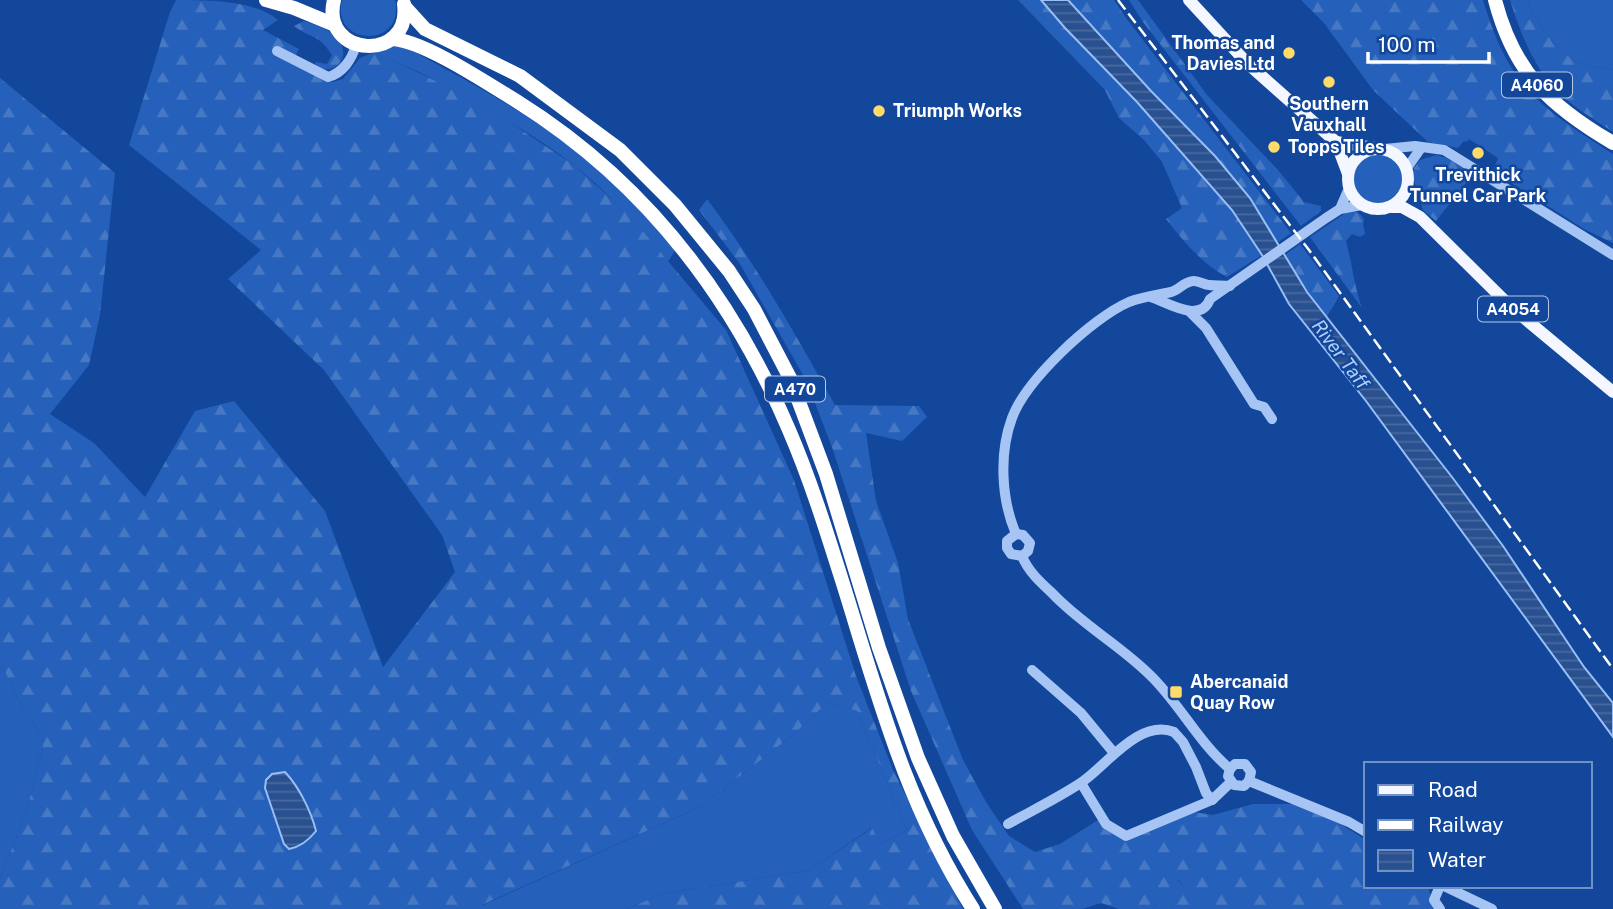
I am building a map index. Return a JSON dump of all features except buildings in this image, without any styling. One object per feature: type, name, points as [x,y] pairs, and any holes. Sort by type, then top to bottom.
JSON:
[{"type":"highway","points":[[266,0],[335,25]]},
{"type":"highway","points":[[334,0],[332,11],[335,25],[339,32],[356,45],[376,46],[392,38],[404,19],[404,4]]},
{"type":"highway","name":"A4060","points":[[1495,0],[1510,45],[1530,78],[1581,124],[1613,143]]},
{"type":"highway","name":"A470","points":[[404,4],[425,29],[520,76],[620,150],[702,236],[754,309],[790,378],[826,474],[879,649],[918,758],[953,836],[995,909]]},
{"type":"highway","name":"A470","points":[[392,38],[413,43],[477,77],[586,149],[671,232],[729,312],[769,386],[806,471],[881,714],[903,772],[938,849],[973,909]]},
{"type":"main road","points":[[1189,0],[1247,63],[1336,142],[1348,174],[1349,188],[1362,205],[1376,209],[1392,206],[1405,193],[1408,173],[1401,159],[1380,149],[1336,142]]},
{"type":"main road","points":[[1348,174],[1358,156],[1380,149]]},
{"type":"main road","name":"A4054","points":[[1408,173],[1420,217]]},
{"type":"main road","name":"A4054","points":[[1392,206],[1402,207],[1420,217],[1511,307],[1613,392]]},
{"type":"street","points":[[277,51],[328,77],[343,69],[356,45]]},
{"type":"street","points":[[1380,149],[1415,146],[1444,150],[1613,255]]},
{"type":"street","points":[[1408,173],[1421,148]]},
{"type":"street","points":[[1340,209],[1349,188]]},
{"type":"street","points":[[1150,297],[1187,311],[1200,311],[1230,286],[1326,218],[1340,209],[1362,205]]},
{"type":"street","points":[[1016,534],[1009,517],[1004,466],[1012,418],[1025,395],[1045,370],[1090,327],[1121,307],[1180,290],[1187,282],[1192,281],[1205,285],[1230,286]]},
{"type":"street","points":[[1205,285],[1209,302],[1206,328]]},
{"type":"street","points":[[1180,290],[1179,301],[1206,328],[1254,404],[1264,407],[1272,419]]},
{"type":"street","points":[[1016,534],[1024,535],[1030,543],[1028,551],[1022,556],[1015,556],[1007,548],[1007,541],[1016,534]]},
{"type":"street","points":[[1022,556],[1026,565],[1057,599],[1128,654],[1153,678],[1214,756],[1230,769]]},
{"type":"street","points":[[1032,670],[1081,713],[1114,753]]},
{"type":"street","points":[[1008,824],[1082,783],[1114,753],[1156,729],[1174,732],[1183,741],[1206,793],[1212,800]]},
{"type":"street","points":[[1250,781],[1251,772],[1245,764],[1235,764],[1230,769],[1228,776],[1231,782],[1240,786],[1250,781],[1364,831]]},
{"type":"street","points":[[1082,783],[1105,824],[1126,836],[1212,800],[1231,782]]},
{"type":"street","points":[[1440,909],[1434,900],[1441,888]]},
{"type":"street","points":[[1446,888],[1492,909]]},
{"type":"green space","points":[[176,0],[230,2],[268,13],[278,20],[263,30],[299,49],[292,63],[323,80],[333,82],[343,79],[360,58],[372,53],[390,59],[450,88],[508,121],[574,165],[630,216],[726,330],[794,480],[856,676],[893,770],[963,909],[627,909],[662,894],[810,870],[872,828],[881,844],[907,830],[857,711],[828,702],[793,735],[700,807],[482,905],[486,909],[0,909],[0,879],[27,810],[44,740],[17,697],[0,661],[0,78],[115,173],[100,315],[89,365],[50,414],[94,443],[145,497],[195,411],[234,401],[325,511],[383,667],[455,572],[442,535],[324,370],[228,279],[261,250],[129,145]]},
{"type":"green space","points":[[342,0],[395,0],[395,16],[390,27],[380,34],[356,34],[347,27],[341,16]]},
{"type":"green space","points":[[1018,0],[1041,0],[1137,102],[1232,210],[1262,255],[1227,277],[1209,266],[1179,236],[1166,219],[1182,208],[1162,162],[1144,140],[1119,118],[1105,90]]},
{"type":"green space","points":[[1068,0],[1114,0],[1291,233],[1277,243],[1250,198],[1215,156]]},
{"type":"green space","points":[[1129,0],[1138,0],[1207,95],[1278,170],[1304,202],[1321,206],[1321,211],[1301,226],[1143,22]]},
{"type":"green space","points":[[1301,0],[1483,0],[1504,54],[1530,92],[1546,108],[1613,154],[1613,243],[1584,229],[1493,171],[1498,158],[1469,139],[1458,148],[1428,142],[1373,90],[1324,23]]},
{"type":"green space","points":[[1510,0],[1528,0],[1541,27],[1572,59],[1588,66],[1613,70],[1613,132],[1573,105],[1551,85],[1526,44]]},
{"type":"green space","points":[[1528,0],[1613,0],[1613,70],[1584,64],[1564,53],[1541,27]]},
{"type":"green space","points":[[304,21],[329,31],[340,42],[343,55],[337,66],[331,69],[316,67],[315,62],[327,64],[332,55],[318,39],[294,26]]},
{"type":"green space","points":[[395,46],[413,51],[490,94],[540,125],[588,160],[627,196],[676,249],[668,262],[611,199],[562,156],[523,130],[446,86],[372,53]]},
{"type":"green space","points":[[1378,155],[1395,162],[1402,179],[1395,196],[1378,203],[1361,196],[1354,179],[1361,162]]},
{"type":"green space","points":[[1436,155],[1447,158],[1473,174],[1436,221],[1423,210],[1413,177],[1414,168],[1420,160]]},
{"type":"green space","points":[[707,199],[758,274],[835,405],[919,406],[927,417],[902,441],[866,433],[876,501],[898,563],[908,619],[963,760],[1009,836],[1035,852],[1060,844],[1098,820],[1109,831],[1126,839],[1194,812],[1213,815],[1253,804],[1292,804],[1337,822],[1364,839],[1364,888],[1429,888],[1434,909],[1171,909],[1188,889],[1178,880],[1152,909],[1119,909],[1101,903],[1082,909],[1023,909],[972,830],[911,691],[833,450],[807,382],[740,264],[699,210]]},
{"type":"green space","points":[[1350,210],[1359,213],[1364,219],[1365,234],[1360,237],[1352,234],[1346,241],[1362,308],[1310,237]]},
{"type":"green space","points":[[1300,244],[1339,296],[1326,318],[1285,255]]},
{"type":"green space","points":[[0,661],[17,697],[44,740],[27,810],[0,879]]},
{"type":"green space","points":[[828,702],[857,711],[907,830],[881,844],[871,828],[810,870],[662,894],[627,909],[486,909],[481,906],[700,807],[793,735]]},
{"type":"green space","points":[[1177,880],[1189,889],[1171,909],[1152,909]]},
{"type":"water","name":"River Taff","points":[[1041,0],[1068,0],[1215,156],[1250,198],[1307,292],[1452,477],[1503,546],[1584,667],[1613,703],[1613,737],[1366,401],[1289,304],[1262,255],[1232,210],[1137,102]]},
{"type":"water","points":[[285,772],[304,800],[316,831],[304,843],[289,849],[284,844],[265,788],[266,780],[272,774]]},
{"type":"railway","points":[[1118,0],[1309,250],[1613,669]]},
{"type":"place","name":"Thomas and Davies Ltd","points":[[1289,53]]},
{"type":"place","name":"Southern Vauxhall","points":[[1329,82]]},
{"type":"place","name":"Triumph Works","points":[[879,111]]},
{"type":"place","name":"Topps Tiles","points":[[1274,147]]},
{"type":"place","name":"Trevithick Tunnel Car Park","points":[[1478,153]]},
{"type":"place","name":"Abercanaid Quay Row","points":[[1176,692]]}]
